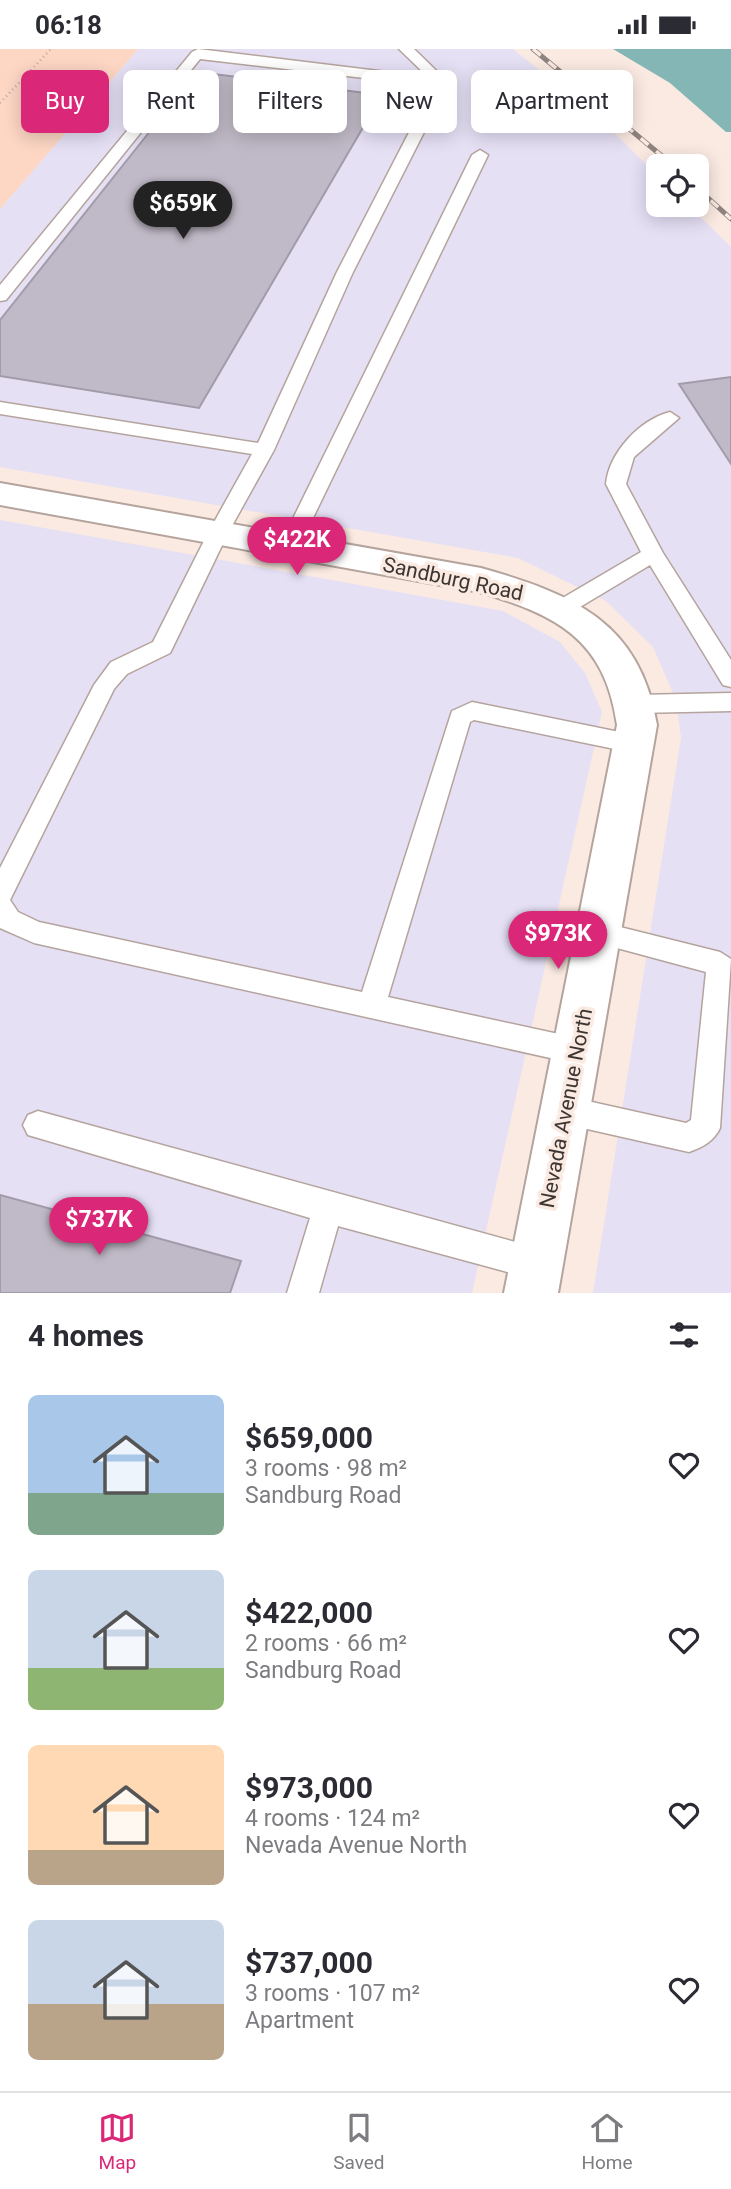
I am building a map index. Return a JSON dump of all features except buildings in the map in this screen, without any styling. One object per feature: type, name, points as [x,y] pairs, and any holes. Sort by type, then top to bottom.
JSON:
[{"type":"street","name":"Sandburg Road","points":[[0,494],[481,580],[527,593],[562,608],[604,641]]},
{"type":"street","name":"Nevada Avenue North","points":[[534,1278],[600,933],[635,724],[627,674],[604,641]]},
{"type":"lane","points":[[406,49],[428,70]]},
{"type":"lane","points":[[0,296],[152,109],[203,52],[361,72]]},
{"type":"lane","points":[[0,894],[104,685],[118,668],[162,647],[218,533],[264,450],[345,272],[416,133]]},
{"type":"lane","points":[[289,547],[480,155]]},
{"type":"lane","points":[[0,408],[264,450]]},
{"type":"lane","points":[[670,418],[646,434],[623,457],[615,473],[616,484],[653,554],[731,679]]},
{"type":"lane","points":[[562,608],[653,554]]},
{"type":"lane","points":[[372,1005],[460,717],[472,711],[635,724],[731,702]]},
{"type":"lane","points":[[0,906],[9,920],[34,932],[577,1051]]},
{"type":"lane","points":[[565,1110],[689,1138],[705,1128],[726,965],[600,933]]},
{"type":"lane","points":[[38,1125],[328,1208],[534,1278]]},
{"type":"lane","points":[[303,1293],[328,1208]]},
{"type":"path","points":[[0,103],[51,49]]},
{"type":"shaded area","points":[[0,49],[138,49],[109,83],[109,70],[21,70],[21,133],[66,133],[0,209]]},
{"type":"shaded area","points":[[138,49],[513,49],[539,70],[471,70],[471,133],[614,133],[646,164],[646,217],[700,217],[731,247],[731,1293],[593,1293],[681,738],[676,700],[653,647],[606,601],[518,558],[0,467],[0,209],[66,133],[109,133],[109,83]]},
{"type":"shaded area","points":[[0,520],[503,611],[560,642],[585,673],[602,712],[472,1293],[0,1293]]},
{"type":"water","points":[[613,49],[731,49],[731,132],[726,132],[670,83]]},
{"type":"railway","points":[[533,49],[660,154]]},
{"type":"railway","points":[[709,199],[731,219]]}]
